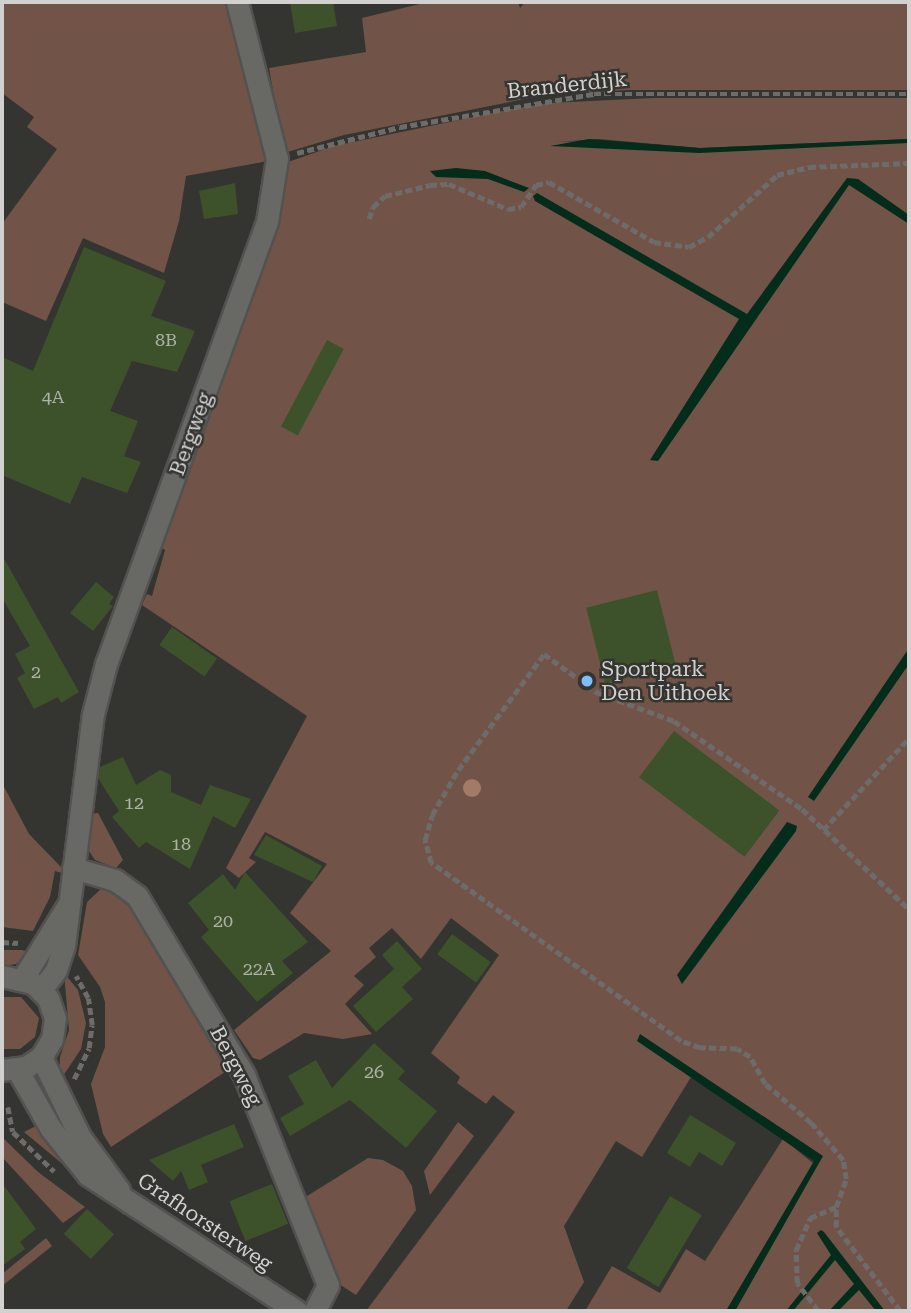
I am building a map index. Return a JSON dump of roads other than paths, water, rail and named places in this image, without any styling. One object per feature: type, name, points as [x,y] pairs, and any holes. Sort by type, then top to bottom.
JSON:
[{"type":"street","name":"Bergweg","points":[[41,990],[60,960],[93,714],[106,664],[267,222],[276,159],[237,2]]},
{"type":"street","name":"Bergweg","points":[[73,868],[115,880],[137,896],[244,1075],[328,1285],[315,1311]]},
{"type":"street","name":"Bergweg","points":[[12,977],[68,905]]},
{"type":"street","points":[[10,1069],[41,1057],[52,1039],[55,1018],[41,990],[12,977]]},
{"type":"street","name":"Grafhorsterweg","points":[[41,1057],[80,1137],[124,1196]]},
{"type":"street","name":"Grafhorsterweg","points":[[10,1069],[76,1163],[101,1185],[124,1196],[297,1311]]},
{"type":"place","name":"Sportpark Den Uithoek","points":[[587,681]]}]
